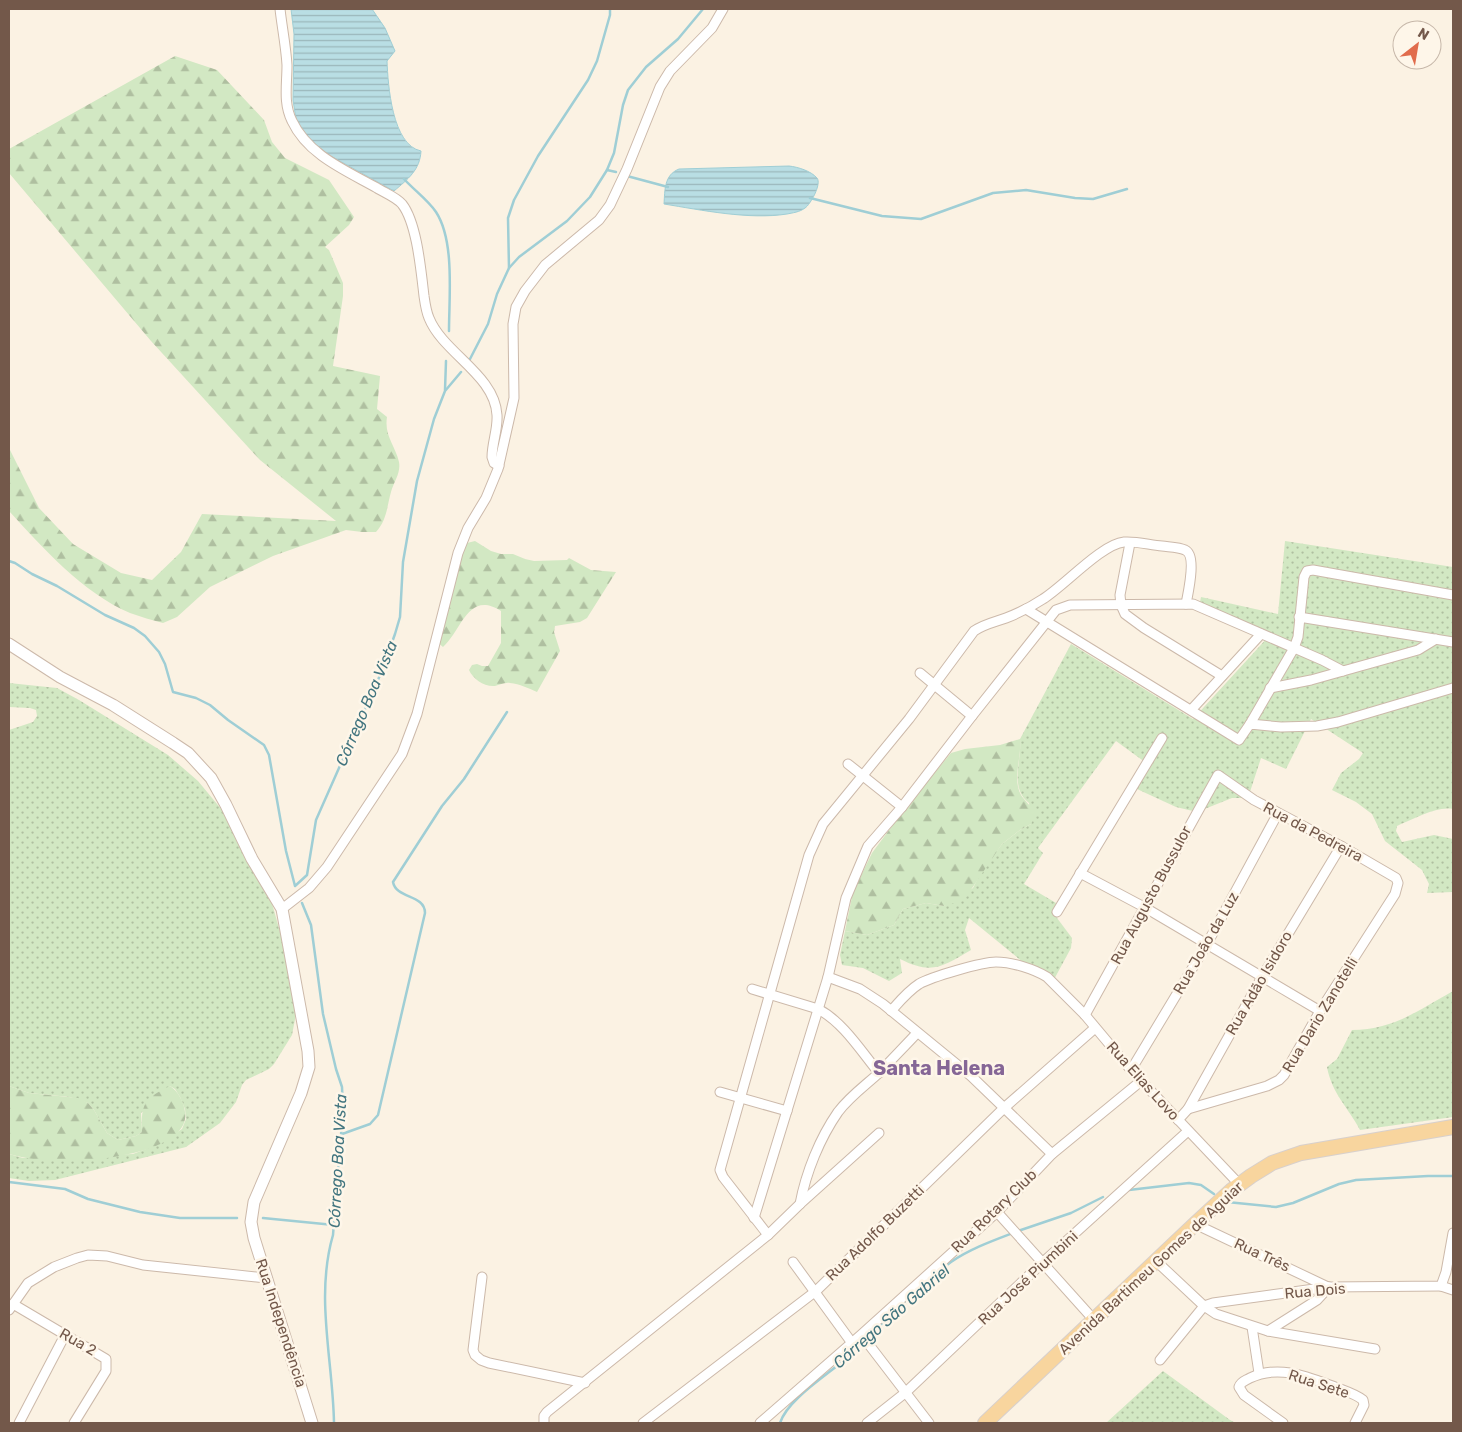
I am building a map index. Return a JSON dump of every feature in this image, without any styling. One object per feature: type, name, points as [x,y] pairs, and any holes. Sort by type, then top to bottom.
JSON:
[{"type":"main road","name":"Avenida Bartimeu Gomes de Aguiar","points":[[985,1423],[1232,1190],[1272,1163],[1301,1153],[1453,1127]]},
{"type":"street","points":[[280,9],[287,64],[287,110],[292,122],[311,147],[321,155],[395,199],[405,208],[413,232],[428,316],[440,335],[482,380],[492,395],[498,417],[492,456],[494,463],[499,466]]},
{"type":"street","points":[[9,644],[60,677],[112,705],[188,753],[211,778],[252,859],[282,909],[309,888],[326,867],[402,754],[417,714],[458,553],[468,528],[486,498],[499,466],[514,398],[513,324],[516,307],[525,291],[545,265],[599,220],[610,205],[627,169],[660,87],[670,71],[712,28],[723,9]]},
{"type":"street","points":[[1130,543],[1120,595],[1121,605],[1129,618],[1222,676]]},
{"type":"street","points":[[768,1235],[723,1177],[720,1170],[809,855],[823,824],[936,684],[974,630],[1006,618],[1043,599],[1104,551],[1115,545],[1130,543],[1184,549],[1191,557],[1186,604]]},
{"type":"street","points":[[1026,609],[1239,740],[1294,648],[1298,638],[1304,577],[1307,570],[1453,595]]},
{"type":"street","points":[[1043,599],[1056,610]]},
{"type":"street","points":[[754,1218],[828,977],[846,898],[868,846],[902,807],[1056,610],[1070,605],[1186,604],[1200,606],[1342,671]]},
{"type":"street","points":[[1299,617],[1453,642]]},
{"type":"street","points":[[1192,710],[1262,634]]},
{"type":"street","points":[[1270,688],[1311,680],[1418,650],[1436,639]]},
{"type":"street","points":[[920,673],[936,684],[972,716]]},
{"type":"street","points":[[1250,724],[1281,727],[1317,726],[1338,722],[1453,688]]},
{"type":"street","points":[[1058,912],[1162,738]]},
{"type":"street","points":[[848,764],[902,807]]},
{"type":"street","name":"Rua da Pedreira","points":[[1218,775],[1278,814],[1341,846],[1396,878],[1398,883],[1395,894]]},
{"type":"street","name":"Rua Augusto Bussulor","points":[[1085,1015],[1218,775]]},
{"type":"street","name":"Rua João da Luz","points":[[1131,1070],[1207,944],[1278,814]]},
{"type":"street","name":"Rua Adão Isidoro","points":[[1178,1120],[1188,1109],[1262,977],[1341,846]]},
{"type":"street","points":[[1080,874],[1144,907],[1320,1011]]},
{"type":"street","name":"Rua Dario Zanotelli","points":[[1188,1109],[1252,1091],[1279,1080],[1284,1075],[1320,1011],[1395,894]]},
{"type":"street","name":"Rua Independência","points":[[282,909],[308,1051],[309,1067],[298,1102],[254,1202],[251,1222],[266,1278],[312,1423]]},
{"type":"street","name":"Rua Elias Lovo","points":[[891,1011],[919,984],[949,973],[994,961],[1004,962],[1040,973],[1047,977],[1085,1015],[1131,1070],[1188,1131],[1232,1190]]},
{"type":"street","points":[[828,977],[860,989],[891,1011],[972,1076],[1052,1154]]},
{"type":"street","points":[[752,989],[818,1009],[836,1021],[879,1072]]},
{"type":"street","name":"Rua Adolfo Buzetti","points":[[643,1423],[816,1291],[1004,1108],[1095,1028]]},
{"type":"street","points":[[800,1204],[803,1187],[816,1153],[832,1123],[852,1097],[917,1033]]},
{"type":"street","name":"Rua Rotary Club","points":[[760,1423],[997,1212],[1052,1154],[1141,1081]]},
{"type":"street","points":[[720,1092],[787,1111]]},
{"type":"street","name":"Rua José Piumbini","points":[[867,1423],[905,1393],[1042,1263],[1188,1131]]},
{"type":"street","points":[[544,1423],[544,1416],[547,1412],[768,1235],[879,1132]]},
{"type":"street","points":[[997,1212],[1094,1320]]},
{"type":"street","name":"Rua Três","points":[[1196,1224],[1328,1287]]},
{"type":"street","points":[[1441,1286],[1446,1272],[1453,1232]]},
{"type":"street","points":[[11,1307],[28,1284],[41,1275],[66,1262],[88,1255],[107,1256],[150,1266],[266,1278]]},
{"type":"street","points":[[1156,1261],[1204,1306],[1216,1314],[1268,1331],[1375,1349]]},
{"type":"street","points":[[793,1262],[816,1291],[852,1343]]},
{"type":"street","points":[[482,1277],[473,1350],[475,1355],[489,1363],[585,1383]]},
{"type":"street","name":"Rua Dois","points":[[1204,1306],[1220,1301],[1328,1287],[1441,1286],[1453,1290]]},
{"type":"street","points":[[1268,1331],[1317,1300],[1328,1287]]},
{"type":"street","points":[[1160,1360],[1204,1306]]},
{"type":"street","name":"Rua 2","points":[[11,1307],[65,1334],[103,1356],[107,1362],[106,1371],[74,1423]]},
{"type":"street","points":[[1252,1327],[1259,1373]]},
{"type":"street","points":[[19,1423],[65,1334]]},
{"type":"street","points":[[870,1346],[929,1423]]},
{"type":"street","name":"Rua Sete","points":[[1283,1423],[1241,1391],[1240,1384],[1259,1373],[1285,1372],[1301,1374],[1364,1400],[1364,1405],[1355,1423]]},
{"type":"green space","points":[[175,56],[217,70],[264,120],[272,142],[285,158],[329,180],[354,217],[349,225],[325,247],[329,250],[343,283],[343,296],[333,366],[380,376],[377,409],[387,417],[387,430],[399,466],[385,518],[376,532],[346,530],[273,556],[210,587],[177,617],[163,623],[130,613],[96,594],[65,568],[9,511],[9,448],[39,508],[73,544],[121,573],[152,580],[181,552],[202,514],[336,521],[260,460],[151,341],[9,173],[9,149]]},
{"type":"green space","points":[[475,541],[491,551],[501,554],[513,554],[534,561],[567,560],[569,558],[591,570],[616,572],[587,618],[580,622],[555,626],[554,632],[560,651],[537,692],[521,685],[510,683],[495,686],[483,684],[469,670],[472,665],[488,666],[501,643],[501,611],[490,606],[481,605],[467,615],[443,647],[436,641],[443,596],[467,543]]},
{"type":"green space","points":[[1285,541],[1453,567],[1453,809],[1440,809],[1427,813],[1397,826],[1396,831],[1402,842],[1434,835],[1453,839],[1453,892],[1427,893],[1429,884],[1422,870],[1385,841],[1372,814],[1356,802],[1332,790],[1341,773],[1359,759],[1363,753],[1311,719],[1286,769],[1261,758],[1248,798],[1232,798],[1197,812],[1176,807],[1137,789],[1134,790],[1149,765],[1116,741],[1038,848],[1043,853],[1024,884],[1056,903],[1054,914],[1072,938],[1071,948],[1051,985],[969,918],[965,930],[971,950],[944,965],[929,968],[921,967],[900,959],[902,973],[889,981],[863,968],[842,965],[840,955],[845,931],[867,935],[894,925],[903,909],[926,903],[944,906],[973,888],[980,874],[1002,844],[1031,824],[1029,803],[1023,797],[1018,782],[1020,739],[1071,644],[1193,719],[1269,636],[1200,602],[1201,597],[1278,614]]},
{"type":"green space","points":[[9,683],[57,688],[168,755],[198,781],[222,810],[264,875],[291,971],[297,1009],[292,1035],[274,1064],[269,1069],[246,1080],[242,1085],[236,1102],[220,1123],[186,1147],[55,1180],[29,1181],[9,1178],[9,1154],[23,1158],[133,1154],[159,1144],[182,1129],[186,1119],[185,1109],[180,1097],[175,1089],[170,1086],[141,1113],[142,1132],[136,1136],[118,1140],[107,1133],[88,1103],[70,1097],[29,1093],[9,1086],[9,730],[33,722],[37,716],[36,710],[30,708],[9,707]]},
{"type":"green space","points":[[1020,739],[1017,775],[1018,789],[1022,797],[1036,813],[1031,824],[1002,844],[964,900],[944,906],[926,903],[903,909],[894,925],[867,935],[845,931],[853,892],[872,853],[904,810],[951,753],[965,749],[1000,745]]},
{"type":"green space","points":[[1453,991],[1453,1117],[1360,1130],[1336,1093],[1327,1067],[1337,1059],[1352,1030],[1380,1027],[1393,1023],[1417,1012]]},
{"type":"green space","points":[[9,1086],[29,1093],[78,1098],[88,1103],[107,1133],[118,1140],[136,1136],[142,1132],[142,1114],[146,1103],[149,1099],[170,1086],[178,1094],[183,1104],[185,1112],[183,1125],[174,1136],[160,1144],[124,1155],[69,1161],[17,1156],[9,1154]]},
{"type":"green space","points":[[1163,1371],[1230,1420],[1236,1423],[1106,1423]]},
{"type":"water","points":[[291,9],[372,9],[385,28],[395,51],[387,61],[394,113],[404,138],[411,146],[421,151],[416,169],[394,191],[327,154],[307,137],[296,119],[293,100],[294,34]]},
{"type":"water","points":[[789,166],[808,171],[818,181],[817,189],[810,203],[798,211],[772,216],[757,216],[664,204],[665,188],[668,179],[670,175],[679,169]]},
{"type":"waterway","points":[[509,268],[508,218],[514,200],[538,156],[588,80],[597,61],[610,9]]},
{"type":"waterway","name":"Córrego Boa Vista","points":[[470,359],[488,324],[497,294],[509,268],[519,257],[567,221],[590,197],[607,170],[614,153],[623,105],[628,90],[646,67],[678,39],[703,9]]},
{"type":"waterway","points":[[607,170],[616,172]]},
{"type":"waterway","points":[[627,176],[668,187]]},
{"type":"waterway","points":[[404,179],[433,208],[442,224],[446,238],[450,270],[449,331]]},
{"type":"waterway","points":[[810,198],[882,216],[921,219],[993,193],[1026,190],[1093,199],[1127,189]]},
{"type":"waterway","points":[[445,390],[446,361]]},
{"type":"waterway","name":"Córrego Boa Vista","points":[[9,561],[57,586],[105,615],[134,628],[145,636],[159,652],[165,664],[173,692],[196,698],[210,705],[264,745],[269,755],[286,851],[295,886],[307,875],[316,820],[381,673],[395,634],[400,617],[403,562],[417,481],[434,419],[445,391],[461,372]]},
{"type":"waterway","points":[[342,1134],[370,1124],[378,1115],[425,913],[424,907],[416,899],[399,891],[393,882],[442,806],[464,779],[507,712]]},
{"type":"waterway","name":"Córrego Boa Vista","points":[[302,903],[311,925],[323,1014],[342,1087],[343,1110],[333,1235],[325,1282],[326,1329],[334,1423]]},
{"type":"waterway","name":"Córrego São Gabriel","points":[[1227,1202],[1276,1207],[1293,1203],[1339,1184],[1356,1180],[1453,1176]]},
{"type":"waterway","points":[[9,1182],[65,1189],[88,1199],[140,1212],[180,1218],[237,1218]]},
{"type":"waterway","name":"Córrego São Gabriel","points":[[1129,1190],[1189,1183],[1201,1185],[1214,1194]]},
{"type":"waterway","name":"Córrego São Gabriel","points":[[1018,1231],[1071,1213],[1103,1197]]},
{"type":"waterway","points":[[263,1218],[334,1225]]},
{"type":"waterway","name":"Córrego São Gabriel","points":[[780,1423],[792,1404],[801,1395],[850,1355],[937,1272],[966,1253],[1013,1233]]},
{"type":"district","name":"Santa Helena","points":[[939,1068]]}]
